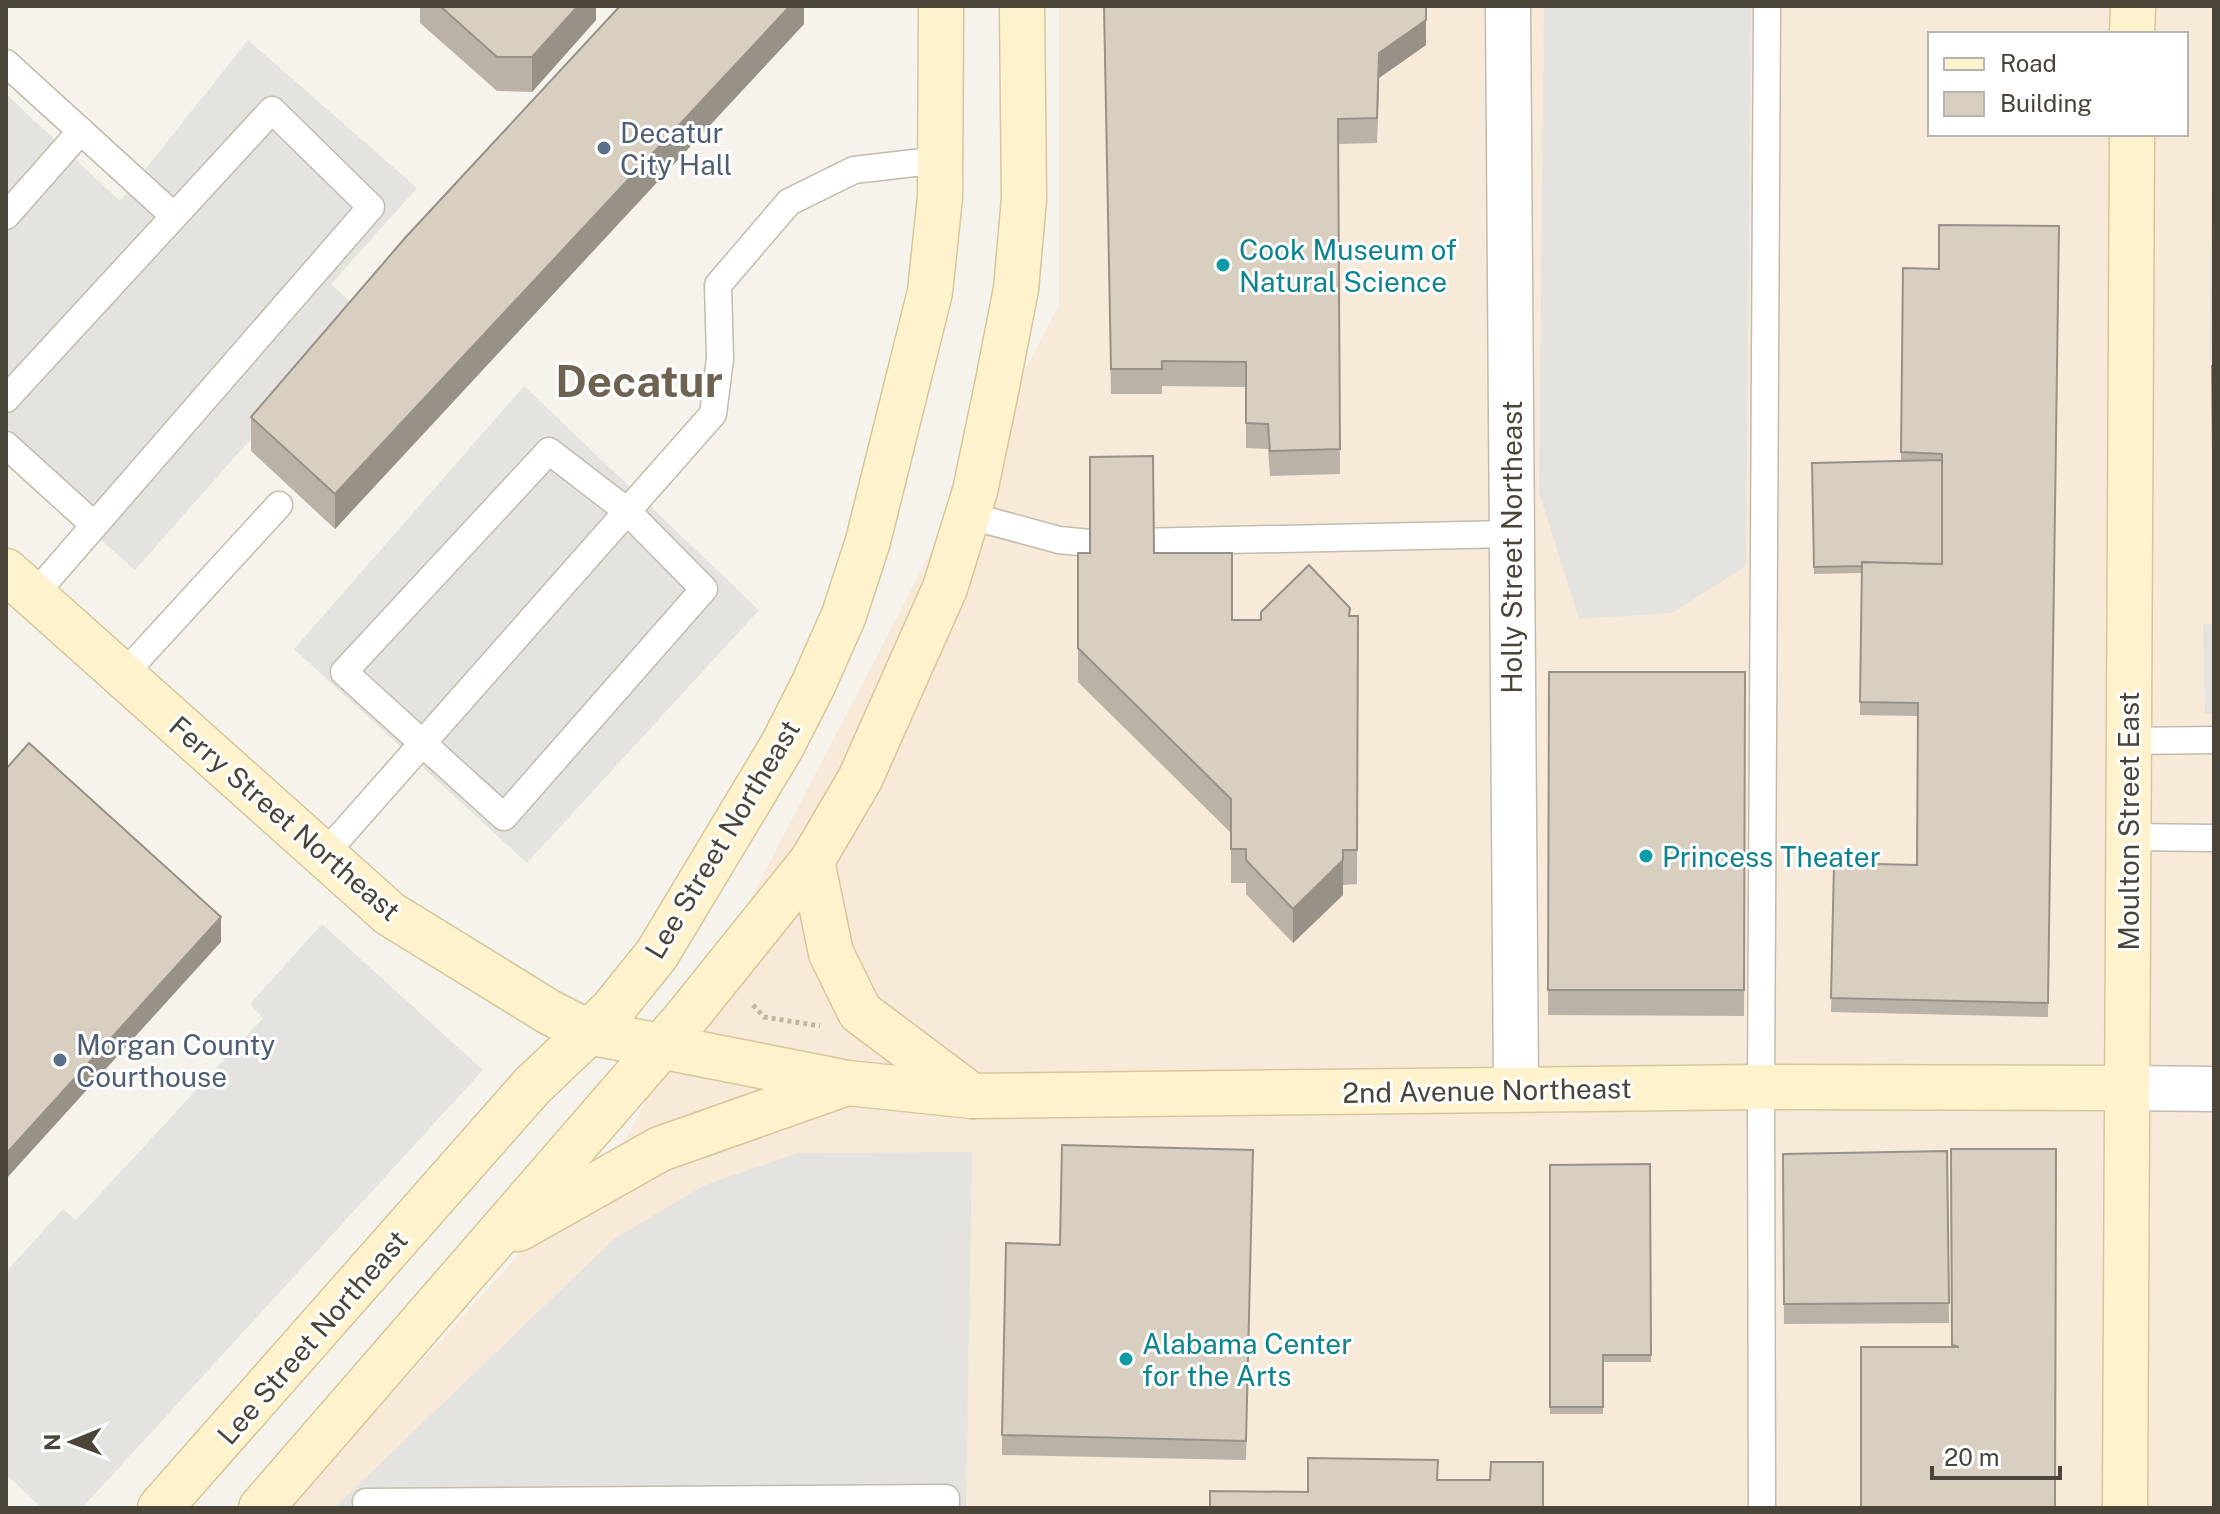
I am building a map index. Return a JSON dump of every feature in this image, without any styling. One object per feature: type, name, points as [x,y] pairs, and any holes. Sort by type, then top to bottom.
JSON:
[{"type":"street","name":"Lee Street Northeast","points":[[160,1508],[532,1086],[612,1010],[657,954],[782,746],[844,615],[868,541],[930,292],[940,197],[941,6]]},
{"type":"street","points":[[261,1508],[685,1019],[812,861],[860,779],[945,588],[975,491],[1016,289],[1024,199],[1022,6]]},
{"type":"street","name":"Holly Street Northeast","points":[[1508,6],[1516,1089]]},
{"type":"street","points":[[2132,32],[2133,6]]},
{"type":"street","name":"Moulton Street East","points":[[2125,1508],[2132,136]]},
{"type":"street","name":"Ferry Street Northeast","points":[[20,583],[390,914],[549,1012],[588,1032],[658,1048]]},
{"type":"street","points":[[812,861],[831,953],[860,1012],[972,1096]]},
{"type":"street","name":"2nd Avenue Northeast","points":[[658,1048],[848,1083],[972,1096],[1761,1087],[2127,1088]]},
{"type":"street","points":[[492,1244],[660,1149],[848,1083]]},
{"type":"street","points":[[2127,1088],[2214,1089]]},
{"type":"lane","points":[[1762,1508],[1761,1087],[1767,6]]},
{"type":"lane","points":[[6,63],[174,216]]},
{"type":"lane","points":[[6,399],[272,110],[371,207],[94,525],[20,583]]},
{"type":"lane","points":[[6,216],[81,131]]},
{"type":"lane","points":[[323,856],[713,414],[720,359],[718,285],[789,202],[854,170],[940,160]]},
{"type":"lane","points":[[6,445],[94,525]]},
{"type":"lane","points":[[549,451],[627,511],[704,589],[504,817],[344,672],[549,451]]},
{"type":"lane","points":[[124,674],[279,505]]},
{"type":"lane","points":[[967,515],[1045,537],[1090,543],[1511,547]]},
{"type":"lane","points":[[2128,741],[2214,740]]},
{"type":"lane","points":[[2128,837],[2214,838]]},
{"type":"lane","points":[[366,1502],[946,1498],[946,1508]]},
{"type":"path","points":[[755,1007],[764,1017],[833,1029]]},
{"type":"shaded area","points":[[1059,6],[2214,6],[2214,1508],[287,1508],[627,1137],[1059,305]]},
{"type":"shaded area","points":[[1544,6],[1751,6],[1746,566],[1672,613],[1579,619],[1539,492]]},
{"type":"shaded area","points":[[248,40],[417,188],[331,284],[362,313],[135,570],[6,455],[6,94],[120,201]]},
{"type":"shaded area","points":[[2214,55],[2214,361],[2209,361]]},
{"type":"shaded area","points":[[524,386],[759,610],[527,863],[294,649]]},
{"type":"shaded area","points":[[2203,624],[2214,624],[2214,713],[2205,713]]},
{"type":"shaded area","points":[[322,924],[483,1070],[82,1508],[42,1508],[6,1474],[6,1272],[63,1209],[76,1220],[263,1018],[250,1004]]},
{"type":"shaded area","points":[[972,1152],[966,1508],[334,1508],[614,1239],[705,1185],[798,1153]]},
{"type":"building","points":[[440,6],[578,6],[532,57],[497,57]]},
{"type":"building","points":[[620,6],[790,6],[335,494],[251,417],[405,238]]},
{"type":"building","name":"Cook Museum of Natural Science","points":[[1104,6],[1426,6],[1426,20],[1379,53],[1377,118],[1338,119],[1340,449],[1270,451],[1268,424],[1246,423],[1246,362],[1162,361],[1162,369],[1111,369]]},
{"type":"building","points":[[1939,225],[2059,226],[2048,1003],[1831,998],[1834,863],[1917,865],[1918,703],[1860,702],[1862,562],[1942,564],[1942,454],[1901,452],[1903,268],[1939,269]]},
{"type":"building","points":[[2212,366],[2214,366],[2214,536]]},
{"type":"building","points":[[1153,456],[1154,553],[1232,553],[1232,620],[1261,620],[1261,612],[1309,565],[1350,608],[1349,616],[1358,616],[1357,850],[1343,850],[1343,860],[1293,909],[1246,860],[1246,849],[1231,849],[1231,799],[1078,648],[1078,553],[1090,553],[1090,457]]},
{"type":"building","points":[[1942,460],[1942,564],[1862,562],[1862,566],[1814,567],[1812,463]]},
{"type":"building","name":"Princess Theater","points":[[1549,672],[1745,672],[1744,990],[1548,990]]},
{"type":"building","name":"Morgan County Courthouse","points":[[29,743],[221,917],[6,1154],[6,769]]},
{"type":"building","name":"Alabama Center for the Arts","points":[[1062,1145],[1253,1150],[1246,1441],[1002,1435],[1006,1243],[1060,1245]]},
{"type":"building","points":[[1951,1149],[2056,1149],[2055,1508],[1861,1508],[1861,1347],[1959,1347],[1952,1345]]},
{"type":"building","points":[[1947,1151],[1949,1303],[1784,1304],[1783,1154]]},
{"type":"building","points":[[1650,1164],[1651,1355],[1603,1355],[1603,1407],[1550,1407],[1550,1165]]},
{"type":"building","points":[[1308,1458],[1438,1460],[1437,1480],[1490,1480],[1491,1462],[1543,1462],[1543,1508],[1210,1508],[1210,1491],[1308,1492]]},
{"type":"place","name":"Decatur City Hall","points":[[604,148]]},
{"type":"place","name":"Cook Museum of Natural Science","points":[[1223,265]]},
{"type":"place","name":"Princess Theater","points":[[1646,856]]},
{"type":"place","name":"Morgan County Courthouse","points":[[60,1060]]},
{"type":"place","name":"Alabama Center for the Arts","points":[[1126,1359]]},
{"type":"district","name":"Decatur","points":[[639,381]]}]
